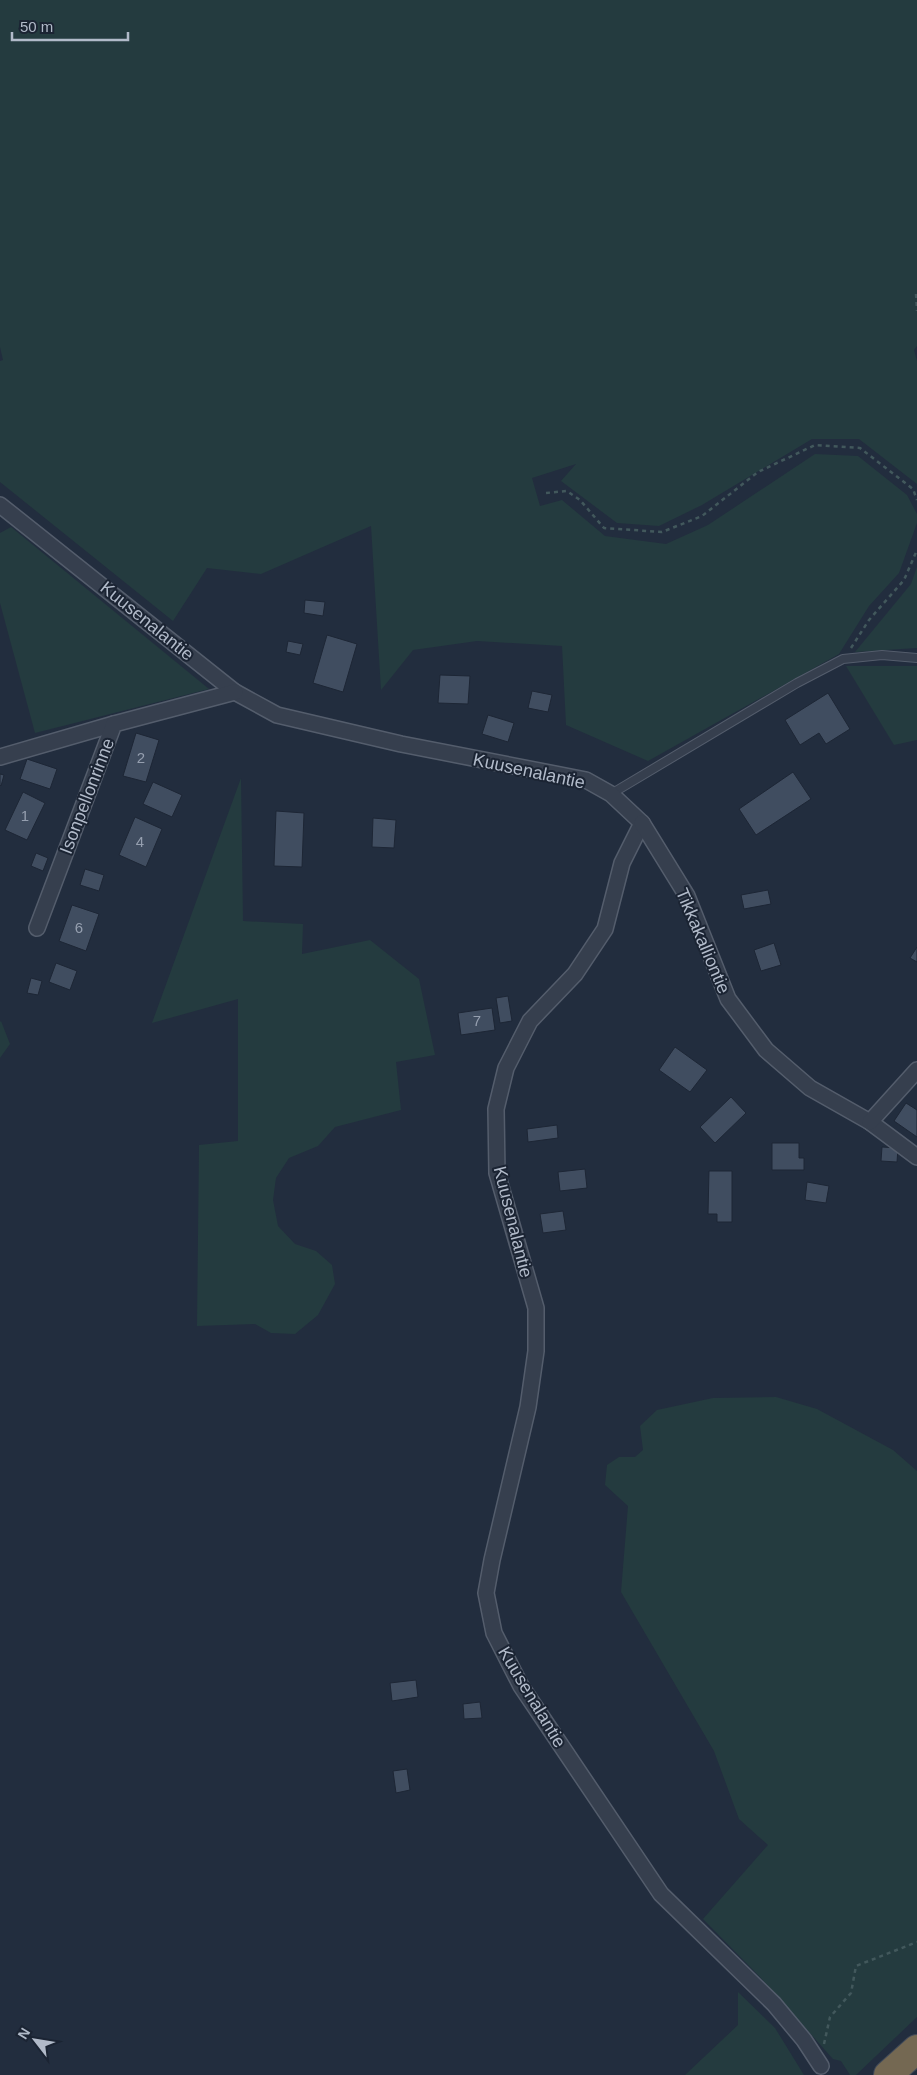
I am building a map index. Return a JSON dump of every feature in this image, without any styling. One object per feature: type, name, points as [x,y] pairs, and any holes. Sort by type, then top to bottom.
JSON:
[{"type":"highway","points":[[888,2075],[917,2049]]},
{"type":"highway","points":[[899,2075],[917,2056]]},
{"type":"highway","points":[[908,2075],[917,2065]]},
{"type":"street","name":"Kuusenalantie","points":[[0,505],[6,518],[235,692],[277,715],[401,744],[586,780],[611,794],[642,823],[622,864],[605,929],[575,974],[530,1022],[506,1068],[496,1109],[497,1172],[536,1308],[536,1351],[528,1407],[486,1592],[494,1633],[521,1686],[660,1894],[774,2004],[804,2040],[821,2066]]},
{"type":"street","name":"Isonpellonrinne","points":[[37,928],[114,724],[235,692]]},
{"type":"street","points":[[0,757],[114,724]]},
{"type":"street","name":"Tikkakalliontie","points":[[642,823],[687,896],[728,999],[766,1050],[810,1088],[870,1122],[917,1158]]},
{"type":"street","points":[[870,1122],[917,1070]]},
{"type":"lane","points":[[611,794],[797,683],[843,659],[882,656],[917,658]]},
{"type":"path","points":[[916,294],[917,311]]},
{"type":"path","points":[[546,493],[567,491],[580,500],[604,528],[662,532],[702,516],[758,472],[815,445],[860,448],[913,490],[917,500]]},
{"type":"path","points":[[843,659],[869,620],[904,580],[917,550]]},
{"type":"path","points":[[821,2066],[830,2017],[851,1992],[856,1966],[917,1942]]},
{"type":"green space","points":[[0,0],[917,0],[917,346],[914,350],[917,361],[917,484],[859,439],[812,439],[702,505],[659,526],[617,523],[561,481],[576,464],[532,478],[540,506],[562,500],[605,536],[666,544],[708,525],[815,454],[858,456],[907,495],[917,514],[917,523],[899,573],[869,606],[839,654],[648,761],[566,725],[562,646],[477,641],[413,650],[381,690],[371,526],[261,574],[207,568],[173,621],[0,482],[0,361],[3,360],[0,347]]},
{"type":"green space","points":[[11,527],[209,689],[35,733],[0,603],[0,533]]},
{"type":"green space","points":[[917,567],[917,648],[855,652],[911,584]]},
{"type":"green space","points":[[846,666],[917,666],[917,740],[894,745]]},
{"type":"green space","points":[[241,778],[243,921],[303,924],[302,954],[370,940],[419,979],[435,1055],[396,1062],[401,1110],[335,1127],[318,1146],[289,1158],[276,1178],[273,1200],[278,1226],[295,1244],[316,1251],[332,1265],[335,1284],[318,1315],[295,1334],[271,1333],[255,1324],[197,1326],[199,1145],[238,1141],[238,999],[152,1023]]},
{"type":"green space","points":[[0,1022],[10,1044],[0,1058]]},
{"type":"green space","points":[[776,1397],[817,1409],[893,1450],[917,1471],[917,2017],[856,2075],[850,2075],[841,2061],[833,2059],[759,1976],[703,1919],[768,1845],[739,1819],[714,1751],[621,1592],[628,1506],[605,1485],[607,1465],[619,1457],[635,1457],[643,1450],[640,1426],[657,1410],[713,1398]]},
{"type":"green space","points":[[738,1992],[775,2028],[804,2075],[685,2075],[738,2025]]},
{"type":"building","points":[[305,600],[325,602],[323,616],[304,613]]},
{"type":"building","points":[[327,635],[357,644],[343,692],[313,683]]},
{"type":"building","points":[[288,641],[303,644],[300,655],[286,652]]},
{"type":"building","points":[[440,675],[470,676],[468,704],[438,703]]},
{"type":"building","points":[[532,691],[552,695],[548,712],[528,708]]},
{"type":"building","points":[[828,693],[850,729],[826,744],[819,733],[800,745],[785,720]]},
{"type":"building","points":[[488,715],[514,723],[508,742],[482,734]]},
{"type":"building","points":[[136,733],[159,740],[146,782],[123,776]]},
{"type":"building","points":[[27,759],[57,769],[50,789],[20,779]]},
{"type":"building","points":[[793,772],[811,799],[756,835],[739,809]]},
{"type":"building","points":[[0,774],[4,775],[1,786],[0,785]]},
{"type":"building","points":[[153,782],[182,795],[172,817],[143,804]]},
{"type":"building","points":[[23,792],[45,803],[27,840],[5,830]]},
{"type":"building","points":[[276,811],[304,813],[302,867],[274,866]]},
{"type":"building","points":[[135,817],[162,829],[146,867],[119,855]]},
{"type":"building","points":[[373,818],[396,820],[394,848],[372,847]]},
{"type":"building","points":[[36,853],[48,858],[43,871],[31,866]]},
{"type":"building","points":[[85,869],[104,875],[99,891],[80,885]]},
{"type":"building","points":[[768,890],[771,904],[744,909],[741,895]]},
{"type":"building","points":[[72,905],[99,914],[86,951],[59,941]]},
{"type":"building","points":[[774,943],[781,965],[761,971],[754,950]]},
{"type":"building","points":[[917,947],[917,962],[910,958]]},
{"type":"building","points":[[56,963],[77,971],[70,990],[49,982]]},
{"type":"building","points":[[31,978],[42,981],[38,995],[27,993]]},
{"type":"building","points":[[508,996],[512,1021],[500,1023],[496,998]]},
{"type":"building","points":[[492,1008],[495,1030],[461,1035],[458,1013]]},
{"type":"building","points":[[675,1047],[707,1070],[690,1092],[659,1070]]},
{"type":"building","points":[[731,1097],[746,1113],[715,1143],[700,1127]]},
{"type":"building","points":[[906,1103],[917,1110],[917,1137],[894,1121]]},
{"type":"building","points":[[557,1125],[558,1138],[528,1142],[527,1129]]},
{"type":"building","points":[[772,1143],[799,1143],[799,1158],[804,1158],[804,1170],[772,1170]]},
{"type":"building","points":[[882,1147],[898,1148],[897,1162],[881,1161]]},
{"type":"building","points":[[585,1169],[587,1188],[560,1191],[558,1172]]},
{"type":"building","points":[[709,1171],[732,1171],[732,1222],[717,1222],[717,1214],[708,1214]]},
{"type":"building","points":[[807,1182],[829,1186],[826,1203],[805,1200]]},
{"type":"building","points":[[563,1211],[566,1230],[543,1233],[540,1214]]},
{"type":"building","points":[[416,1680],[418,1697],[392,1701],[390,1683]]},
{"type":"building","points":[[480,1702],[482,1718],[464,1719],[463,1704]]},
{"type":"building","points":[[407,1769],[410,1790],[396,1793],[393,1771]]}]
